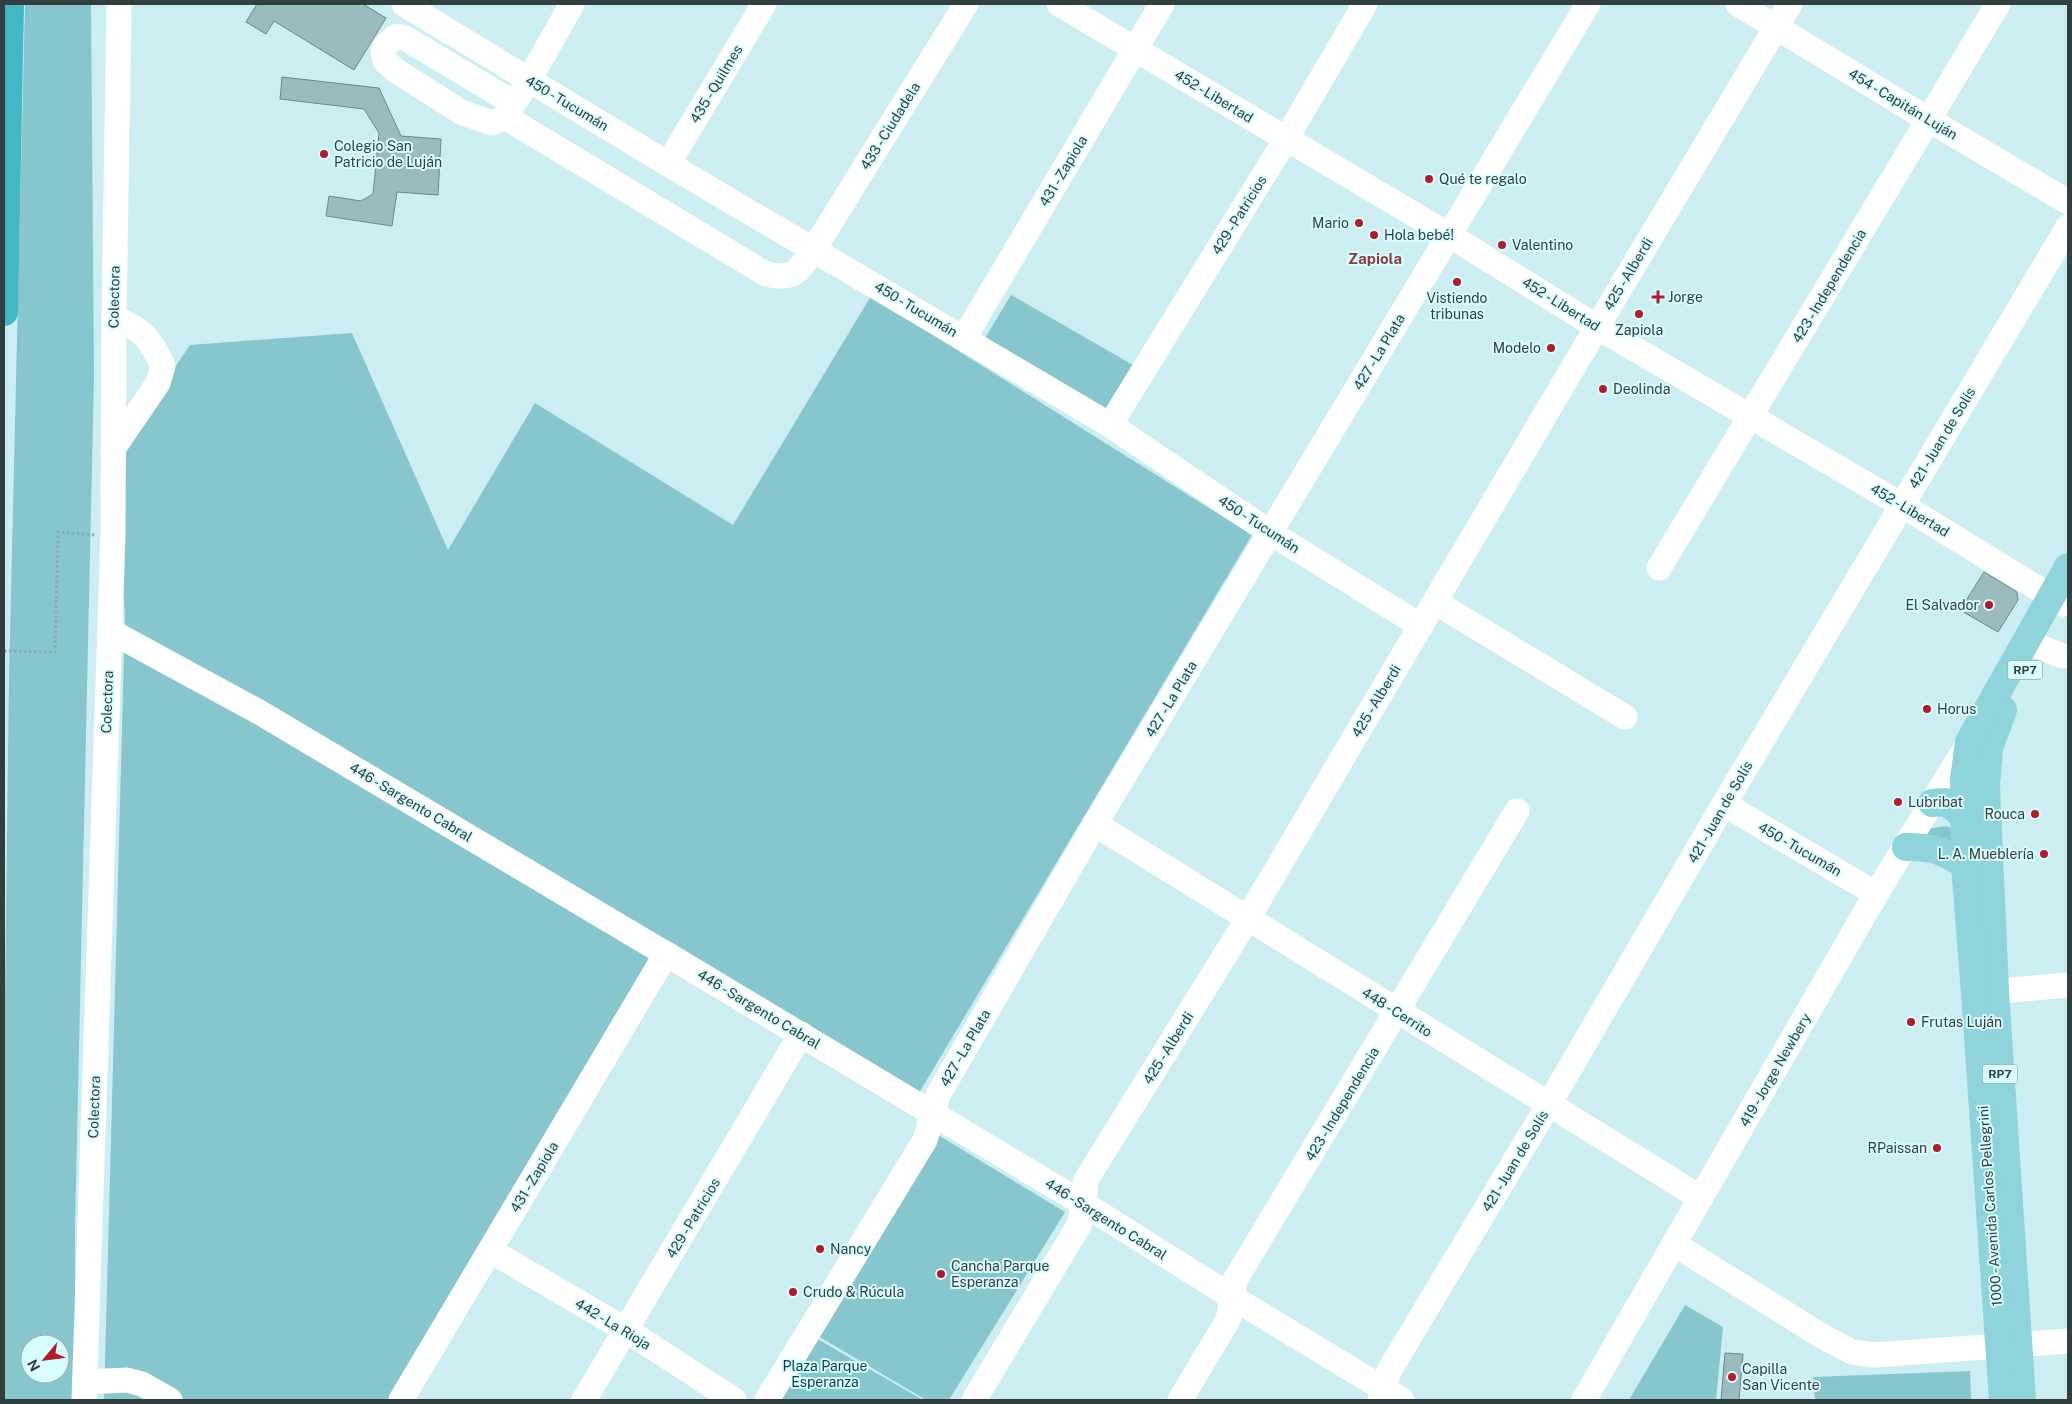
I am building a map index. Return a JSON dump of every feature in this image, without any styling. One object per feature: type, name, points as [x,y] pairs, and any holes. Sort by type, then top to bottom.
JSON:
[{"type":"highway","points":[[4,312],[10,4]]},
{"type":"main road","name":"RP7","points":[[1979,745],[1999,717],[2056,653],[2061,599],[2068,567]]},
{"type":"main road","name":"RP7","points":[[1979,745],[2061,599]]},
{"type":"main road","name":"1000 - Avenida Carlos Pellegrini","points":[[1979,745],[1964,779],[1965,865],[1985,992]]},
{"type":"main road","name":"1000 - Avenida Carlos Pellegrini","points":[[1979,745],[1986,787],[1985,992],[2009,1346],[2022,1400]]},
{"type":"main road","points":[[1932,803],[1946,802],[1965,816]]},
{"type":"main road","points":[[1906,847],[1930,847],[1946,853],[1965,865]]},
{"type":"main road","name":"1000 - Avenida Carlos Pellegrini","points":[[2003,1400],[2009,1346]]},
{"type":"street","name":"Colectora","points":[[84,1391],[113,536],[119,4]]},
{"type":"street","name":"450 - Tucumán","points":[[404,4],[668,164],[1110,425],[1272,533],[1420,626]]},
{"type":"street","points":[[529,80],[572,4]]},
{"type":"street","name":"435 - Quilmes","points":[[668,164],[764,4]]},
{"type":"street","name":"433 - Ciudadela","points":[[529,80],[509,110],[766,274],[781,278],[796,273],[814,249],[966,4]]},
{"type":"street","name":"452 - Libertad","points":[[1059,4],[1449,235],[1597,326],[2061,599]]},
{"type":"street","name":"431 - Zapiola","points":[[964,338],[1162,4]]},
{"type":"street","name":"429 - Patricios","points":[[1110,425],[1286,138],[1365,4]]},
{"type":"street","name":"427 - La Plata","points":[[767,1400],[925,1140],[938,1095],[1095,824],[1272,533],[1588,4]]},
{"type":"street","name":"454 - Capitán Luján","points":[[1738,4],[2068,202]]},
{"type":"street","name":"425 - Alberdi","points":[[974,1400],[1079,1226],[1084,1204],[1086,1180],[1248,918],[1597,326],[1790,4]]},
{"type":"street","name":"423 - Independencia","points":[[1659,568],[1998,4]]},
{"type":"street","name":"421 - Juan de Solís","points":[[1388,1396],[1389,1371],[2068,227]]},
{"type":"street","points":[[113,450],[158,383],[163,366],[153,344],[133,325],[114,318]]},
{"type":"street","points":[[1435,602],[1625,718]]},
{"type":"street","name":"446 - Sargento Cabral","points":[[110,631],[260,712],[801,1034],[1084,1204],[1388,1396]]},
{"type":"street","name":"419 - Jorge Newbery","points":[[1584,1400],[1876,894],[1932,803],[1979,745]]},
{"type":"street","name":"450 - Tucumán","points":[[1724,804],[1876,894]]},
{"type":"street","name":"423 - Independencia","points":[[1180,1400],[1228,1320],[1235,1280],[1517,812]]},
{"type":"street","name":"448 - Cerrito","points":[[1095,824],[1701,1198]]},
{"type":"street","name":"431 - Zapiola","points":[[401,1400],[666,954]]},
{"type":"street","points":[[1985,992],[2068,984]]},
{"type":"street","name":"429 - Patricios","points":[[584,1400],[801,1034]]},
{"type":"street","points":[[1674,1244],[1820,1335],[1852,1352],[1874,1355],[2068,1341]]},
{"type":"street","name":"442 - La Rioja","points":[[491,1251],[626,1330],[734,1400]]},
{"type":"street","points":[[84,1391],[127,1380],[142,1384],[170,1400]]},
{"type":"path","points":[[4,651],[55,652],[58,532],[113,536]]},
{"type":"green space","points":[[25,4],[91,4],[94,375],[75,1228],[75,1400],[4,1400],[4,1073],[9,676]]},
{"type":"green space","points":[[1011,295],[1133,365],[1105,411],[985,338]]},
{"type":"green space","points":[[871,296],[1252,535],[919,1093],[668,940],[396,1400],[104,1400],[125,616],[115,456],[190,345],[352,333],[448,550],[535,403],[733,525]]},
{"type":"green space","points":[[1946,826],[1955,830],[1957,849],[1920,836],[1928,829]]},
{"type":"green space","name":"Cancha Parque Esperanza","points":[[938,1135],[1065,1212],[949,1400],[926,1400],[818,1336]]},
{"type":"green space","points":[[1685,1305],[1723,1327],[1716,1400],[1629,1400]]},
{"type":"green space","name":"Plaza Parque Esperanza","points":[[814,1337],[923,1400],[777,1400]]},
{"type":"green space","points":[[1970,1371],[1971,1400],[1815,1400],[1813,1377]]},
{"type":"building","points":[[257,4],[363,4],[386,18],[354,70],[274,21],[266,34],[246,22]]},
{"type":"building","points":[[282,77],[379,88],[401,136],[441,139],[438,195],[397,192],[392,226],[326,216],[329,196],[361,201],[373,194],[379,133],[364,109],[280,99]]},
{"type":"building","name":"El Salvador","points":[[1984,572],[2017,592],[2018,600],[1998,632],[1960,610]]},
{"type":"building","name":"Capilla San Vicente","points":[[1725,1353],[1743,1354],[1739,1400],[1721,1400]]},
{"type":"place","name":"Colegio San Patricio de Luján","points":[[324,154]]},
{"type":"place","name":"Qué te regalo","points":[[1429,179]]},
{"type":"place","name":"Mario","points":[[1359,223]]},
{"type":"place","name":"Hola bebé!","points":[[1374,235]]},
{"type":"place","name":"Valentino","points":[[1502,245]]},
{"type":"place","name":"Vistiendo tribunas","points":[[1457,282]]},
{"type":"place","name":"Jorge","points":[[1658,297]]},
{"type":"place","name":"Zapiola","points":[[1639,314]]},
{"type":"place","name":"Modelo","points":[[1551,348]]},
{"type":"place","name":"Deolinda","points":[[1603,389]]},
{"type":"place","name":"El Salvador","points":[[1989,605]]},
{"type":"place","name":"Horus","points":[[1927,709]]},
{"type":"place","name":"Lubribat","points":[[1898,802]]},
{"type":"place","name":"Rouca","points":[[2035,814]]},
{"type":"place","name":"L. A. Mueblería","points":[[2044,854]]},
{"type":"place","name":"Frutas Luján","points":[[1911,1022]]},
{"type":"place","name":"RPaissan","points":[[1937,1148]]},
{"type":"place","name":"Nancy","points":[[820,1249]]},
{"type":"place","name":"Cancha Parque Esperanza","points":[[941,1274]]},
{"type":"place","name":"Crudo & Rúcula","points":[[793,1292]]},
{"type":"place","name":"Capilla San Vicente","points":[[1732,1377]]},
{"type":"district","name":"Zapiola","points":[[1375,259]]}]
